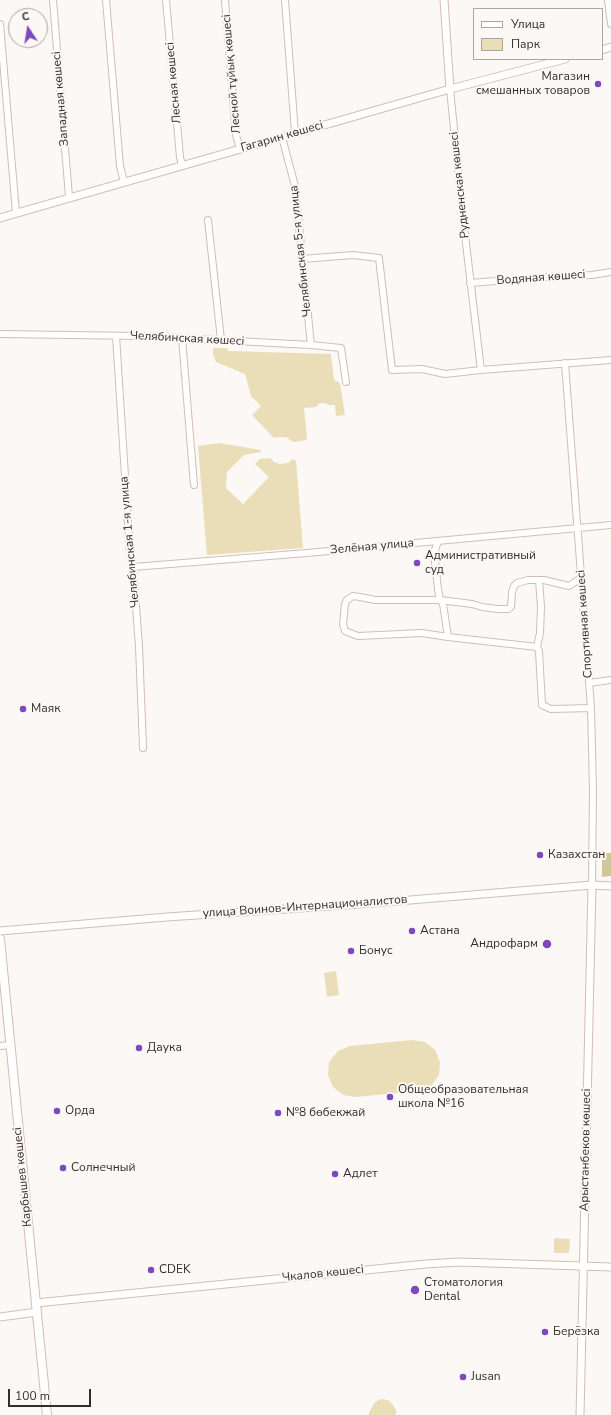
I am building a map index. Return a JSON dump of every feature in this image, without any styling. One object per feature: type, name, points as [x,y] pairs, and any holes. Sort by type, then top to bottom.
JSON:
[{"type":"main road","name":"Карбышев көшесі","points":[[0,939],[47,1415]]},
{"type":"street","name":"Западная көшесі","points":[[53,0],[69,197]]},
{"type":"street","points":[[106,0],[120,166],[124,182]]},
{"type":"street","name":"Лесная көшесі","points":[[166,0],[180,157],[182,165]]},
{"type":"street","name":"Лесной тұйық көшесі","points":[[225,0],[236,135],[240,148]]},
{"type":"street","points":[[285,0],[295,133]]},
{"type":"street","name":"Рудненская көшесі","points":[[444,0],[450,89],[470,283],[481,370]]},
{"type":"street","points":[[608,0],[611,24]]},
{"type":"street","points":[[0,24],[16,213]]},
{"type":"street","name":"Гагарин көшесі","points":[[0,218],[240,148],[450,89],[561,60]]},
{"type":"street","name":"Челябинская 5-я улица","points":[[282,137],[295,186],[311,345]]},
{"type":"street","points":[[208,220],[221,340]]},
{"type":"street","points":[[302,259],[353,255],[379,258],[392,370],[422,369],[445,374],[611,360]]},
{"type":"street","name":"Водяная көшесі","points":[[470,283],[592,275],[611,272]]},
{"type":"street","name":"Челябинская көшесі","points":[[0,334],[182,338],[341,348],[346,382]]},
{"type":"street","name":"Челябинская 1-я улица","points":[[116,336],[130,554],[133,567],[143,748]]},
{"type":"street","points":[[182,338],[194,485]]},
{"type":"street","name":"Спортивная көшесі","points":[[565,363],[591,708],[593,791],[592,885]]},
{"type":"street","name":"Зелёная улица","points":[[133,567],[611,525]]},
{"type":"street","points":[[438,541],[434,554],[440,600],[443,604],[448,637]]},
{"type":"street","points":[[537,648],[422,633],[358,636],[346,631],[343,624],[345,604],[347,600],[353,596],[375,600],[440,600],[497,609],[508,609],[511,607],[512,592],[517,583],[528,580],[539,580],[569,586],[581,578]]},
{"type":"street","points":[[539,580],[541,607],[540,633],[537,648],[542,705],[551,709],[591,708]]},
{"type":"street","points":[[589,683],[611,680]]},
{"type":"street","name":"улица Воинов-Интернационалистов","points":[[0,931],[592,885],[611,886]]},
{"type":"street","name":"Арыстанбеков көшесі","points":[[580,1415],[592,885]]},
{"type":"street","points":[[0,1046],[10,1045]]},
{"type":"street","name":"Чкалов көшесі","points":[[0,1317],[36,1307],[426,1264],[459,1262],[611,1267]]},
{"type":"green space","points":[[213,348],[227,348],[228,351],[331,354],[334,380],[340,383],[345,415],[336,416],[335,405],[325,403],[320,403],[316,407],[304,408],[306,440],[293,442],[286,437],[274,438],[252,415],[261,406],[251,396],[245,374],[216,362],[213,355]]},
{"type":"green space","points":[[219,443],[261,450],[261,452],[244,455],[227,472],[226,488],[243,504],[269,477],[255,464],[260,459],[270,458],[274,462],[280,464],[288,463],[293,459],[296,461],[303,548],[207,555],[198,446]]},
{"type":"green space","points":[[336,971],[339,995],[327,997],[324,973]]},
{"type":"green space","points":[[412,1040],[425,1042],[435,1050],[440,1062],[439,1075],[431,1086],[418,1091],[356,1097],[343,1095],[333,1087],[328,1075],[329,1062],[338,1051],[350,1046]]},
{"type":"green space","points":[[554,1238],[570,1239],[569,1253],[554,1253]]},
{"type":"green space","points":[[381,1399],[388,1400],[393,1405],[396,1410],[396,1415],[369,1415],[369,1412],[375,1402]]},
{"type":"shaded area","points":[[602,853],[611,853],[611,876],[602,877]]},
{"type":"place","name":"Магазин смешанных товаров","points":[[598,84]]},
{"type":"place","name":"Административный суд","points":[[417,563]]},
{"type":"place","name":"Маяк","points":[[23,709]]},
{"type":"place","name":"Казахстан","points":[[540,855]]},
{"type":"place","name":"Астана","points":[[412,931]]},
{"type":"place","name":"Андрофарм","points":[[547,944]]},
{"type":"place","name":"Бонус","points":[[351,951]]},
{"type":"place","name":"Даука","points":[[139,1048]]},
{"type":"place","name":"Общеобразовательная школа №16","points":[[390,1097]]},
{"type":"place","name":"Орда","points":[[57,1111]]},
{"type":"place","name":"№8 бөбекжай","points":[[278,1113]]},
{"type":"place","name":"Солнечный","points":[[63,1168]]},
{"type":"place","name":"Адлет","points":[[335,1174]]},
{"type":"place","name":"CDEK","points":[[151,1270]]},
{"type":"place","name":"Стоматология Dental","points":[[415,1290]]},
{"type":"place","name":"Берёзка","points":[[545,1332]]},
{"type":"place","name":"Jusan","points":[[463,1377]]}]
